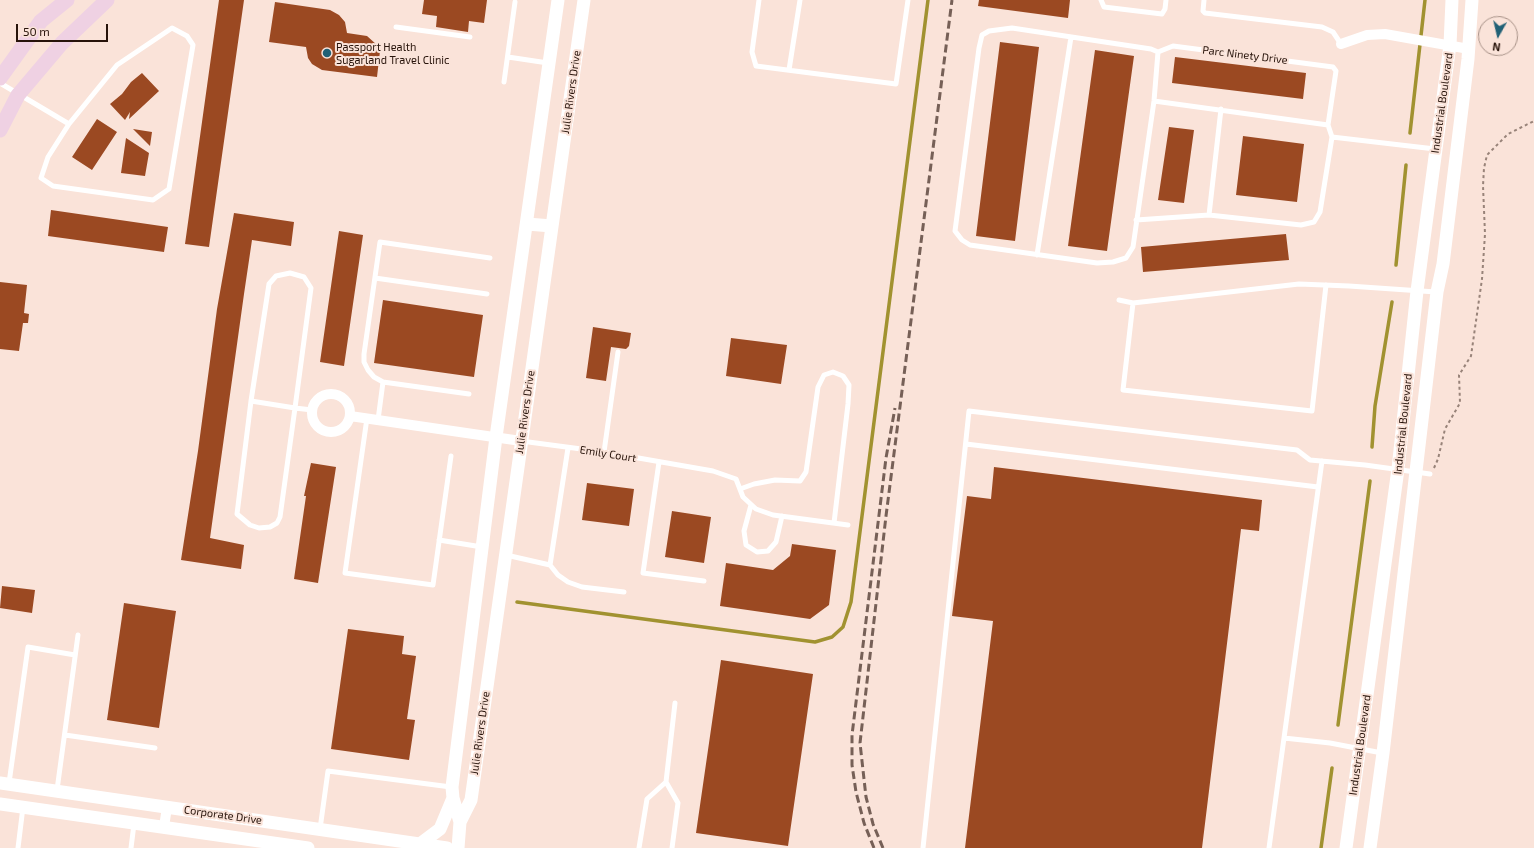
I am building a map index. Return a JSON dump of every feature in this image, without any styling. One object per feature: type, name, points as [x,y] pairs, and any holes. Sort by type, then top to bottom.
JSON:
[{"type":"main road","points":[[1,75],[41,21],[67,0]]},
{"type":"main road","points":[[0,130],[18,95],[62,43],[107,0]]},
{"type":"street","name":"Julie Rivers Drive","points":[[458,848],[460,822],[453,793],[496,437],[558,0]]},
{"type":"street","name":"Julie Rivers Drive","points":[[460,822],[471,800],[504,555],[584,0]]},
{"type":"street","name":"Industrial Boulevard","points":[[1346,848],[1398,469],[1418,291],[1450,45],[1452,0]]},
{"type":"street","name":"Industrial Boulevard","points":[[1370,848],[1383,753],[1437,292],[1443,264],[1469,49],[1472,0]]},
{"type":"street","points":[[1341,44],[1367,35],[1385,34],[1469,49]]},
{"type":"street","points":[[527,224],[552,226]]},
{"type":"street","points":[[330,394],[336,395],[347,403],[350,416],[348,421],[340,430],[328,432],[317,427],[314,422],[312,410],[318,399],[330,394]]},
{"type":"street","name":"Emily Court","points":[[350,416],[521,441]]},
{"type":"street","points":[[483,547],[504,555]]},
{"type":"street","name":"Corporate Drive","points":[[4,784],[447,848]]},
{"type":"street","points":[[420,844],[440,829],[453,793]]},
{"type":"street","name":"Corporate Drive","points":[[0,804],[308,848]]},
{"type":"street","points":[[164,827],[167,807]]},
{"type":"lane","points":[[759,0],[752,52],[756,66],[896,84],[908,0]]},
{"type":"lane","points":[[789,70],[800,0]]},
{"type":"lane","points":[[1101,0],[1104,7],[1162,14],[1165,9],[1166,0]]},
{"type":"lane","points":[[1204,0],[1203,11],[1205,13],[1322,26],[1332,32],[1341,44]]},
{"type":"lane","points":[[504,82],[515,2]]},
{"type":"lane","points":[[396,27],[470,37]]},
{"type":"lane","points":[[172,28],[187,36],[192,45],[169,189],[153,200],[53,186],[41,178],[48,157],[69,124],[117,65],[172,28]]},
{"type":"lane","points":[[1012,28],[1071,37],[1151,49],[1158,52],[1154,101],[1133,247],[1126,258],[1113,262],[1097,263],[970,245],[962,240],[955,231],[982,35],[989,31],[1012,28]]},
{"type":"lane","points":[[1037,255],[1071,37]]},
{"type":"lane","name":"Parc Ninety Drive","points":[[1158,52],[1173,46],[1333,67],[1336,71],[1328,125]]},
{"type":"lane","points":[[508,57],[549,63]]},
{"type":"lane","points":[[1,75],[18,95],[69,124]]},
{"type":"lane","points":[[1136,220],[1209,215],[1301,225],[1314,222],[1320,212],[1332,137],[1328,125],[1221,109],[1154,101]]},
{"type":"lane","points":[[1209,215],[1221,109]]},
{"type":"lane","points":[[1332,137],[1436,149]]},
{"type":"lane","points":[[469,394],[383,382],[374,377],[368,370],[364,362],[380,242],[490,258]]},
{"type":"lane","points":[[290,273],[304,277],[312,288],[280,517],[277,524],[270,527],[260,528],[250,525],[237,514],[251,401],[269,284],[276,276],[290,273]]},
{"type":"lane","points":[[375,278],[487,294]]},
{"type":"lane","points":[[1119,300],[1133,303],[1299,284],[1437,292]]},
{"type":"lane","points":[[1133,303],[1123,390],[1312,411],[1326,285]]},
{"type":"lane","points":[[604,452],[618,352]]},
{"type":"lane","points":[[740,489],[754,484],[775,480],[800,481],[806,472],[818,387],[824,375],[833,372],[843,376],[849,385],[834,523]]},
{"type":"lane","points":[[378,420],[383,382]]},
{"type":"lane","points":[[251,401],[312,410]]},
{"type":"lane","points":[[923,848],[969,411],[1297,450],[1310,460],[1398,469],[1430,474]]},
{"type":"lane","points":[[367,418],[345,573],[433,585],[451,456]]},
{"type":"lane","name":"Emily Court","points":[[521,441],[604,452],[713,471],[736,479],[744,498],[751,505]]},
{"type":"lane","points":[[966,444],[1318,487]]},
{"type":"lane","points":[[550,566],[568,448]]},
{"type":"lane","points":[[1269,848],[1322,461]]},
{"type":"lane","points":[[659,462],[642,572],[704,581]]},
{"type":"lane","points":[[782,516],[776,542],[768,551],[757,552],[746,545],[744,531],[751,505],[756,509],[782,516],[848,525]]},
{"type":"lane","points":[[439,540],[483,547]]},
{"type":"lane","points":[[504,555],[550,566],[558,575],[568,582],[582,587],[624,592]]},
{"type":"lane","points":[[57,791],[78,635]]},
{"type":"lane","points":[[4,784],[28,647],[75,655]]},
{"type":"lane","points":[[672,848],[678,803],[666,782],[675,702]]},
{"type":"lane","points":[[64,735],[155,748]]},
{"type":"lane","points":[[1284,738],[1383,753]]},
{"type":"lane","points":[[320,830],[328,771],[453,793]]},
{"type":"lane","points":[[639,848],[647,798],[666,782]]},
{"type":"lane","points":[[18,848],[23,807]]},
{"type":"lane","points":[[131,848],[135,823]]},
{"type":"path","points":[[1430,474],[1438,459],[1445,429],[1460,403],[1460,375],[1471,356],[1482,279],[1485,234],[1483,186],[1484,168],[1487,155],[1508,134],[1534,121]]},
{"type":"building","points":[[219,0],[244,0],[209,247],[185,244]]},
{"type":"building","points":[[424,0],[487,0],[484,23],[469,21],[468,32],[436,27],[437,16],[422,14]]},
{"type":"building","points":[[979,0],[1070,0],[1068,18],[978,6]]},
{"type":"building","points":[[275,2],[330,10],[339,15],[345,22],[347,33],[367,36],[377,45],[380,51],[377,77],[322,70],[312,64],[308,58],[306,47],[269,42]]},
{"type":"building","points":[[1000,42],[1039,47],[1015,241],[976,236]]},
{"type":"building","points":[[1095,50],[1134,56],[1107,251],[1068,246]]},
{"type":"building","points":[[1175,57],[1306,73],[1303,99],[1172,83]]},
{"type":"building","points":[[142,73],[159,91],[129,119],[130,112],[125,120],[110,104]]},
{"type":"building","points":[[97,119],[117,132],[92,170],[72,157]]},
{"type":"building","points":[[1169,127],[1194,130],[1184,203],[1158,200]]},
{"type":"building","points":[[133,129],[152,132],[150,146]]},
{"type":"building","points":[[1243,136],[1304,144],[1297,202],[1236,195]]},
{"type":"building","points":[[126,138],[149,153],[145,176],[121,173]]},
{"type":"building","points":[[51,210],[168,227],[164,252],[48,236]]},
{"type":"building","points":[[234,213],[294,222],[291,246],[252,240],[210,538],[244,545],[241,569],[181,560],[198,451],[217,309]]},
{"type":"building","points":[[339,231],[363,235],[344,366],[320,362]]},
{"type":"building","points":[[1286,234],[1289,260],[1143,272],[1141,247]]},
{"type":"building","points":[[0,282],[27,285],[24,313],[29,314],[28,323],[23,323],[19,351],[0,349]]},
{"type":"building","points":[[383,300],[483,315],[474,377],[374,363]]},
{"type":"building","points":[[593,327],[631,333],[629,346],[626,349],[611,347],[606,381],[586,378]]},
{"type":"building","points":[[731,338],[787,345],[781,384],[726,376]]},
{"type":"building","points":[[311,463],[336,467],[318,583],[294,579],[306,496],[304,496]]},
{"type":"building","points":[[994,467],[1262,500],[1259,531],[1241,529],[1202,848],[965,848],[993,621],[952,616],[967,496],[991,499]]},
{"type":"building","points":[[587,483],[634,489],[629,526],[582,520]]},
{"type":"building","points":[[672,511],[711,517],[704,563],[665,557]]},
{"type":"building","points":[[792,544],[836,550],[829,605],[810,619],[720,606],[726,563],[773,570],[790,556]]},
{"type":"building","points":[[2,586],[35,590],[32,613],[0,608]]},
{"type":"building","points":[[124,603],[176,611],[159,728],[107,720]]},
{"type":"building","points":[[348,629],[404,636],[402,654],[416,656],[407,719],[415,720],[409,760],[331,749]]},
{"type":"building","points":[[721,660],[813,674],[788,846],[696,833]]},
{"type":"waterway","points":[[517,602],[815,642],[832,637],[843,627],[851,602],[928,0]]},
{"type":"waterway","points":[[1410,133],[1425,0]]},
{"type":"waterway","points":[[1396,265],[1406,165]]},
{"type":"waterway","points":[[1372,447],[1375,406],[1392,302]]},
{"type":"waterway","points":[[1338,725],[1370,481]]},
{"type":"waterway","points":[[1321,848],[1332,768]]},
{"type":"railway","points":[[883,848],[873,824],[866,797],[860,743],[886,516],[952,0]]},
{"type":"railway","points":[[874,848],[864,823],[856,792],[852,765],[852,735],[886,458],[895,408]]},
{"type":"place","name":"Passport Health Sugarland Travel Clinic","points":[[327,53]]}]
